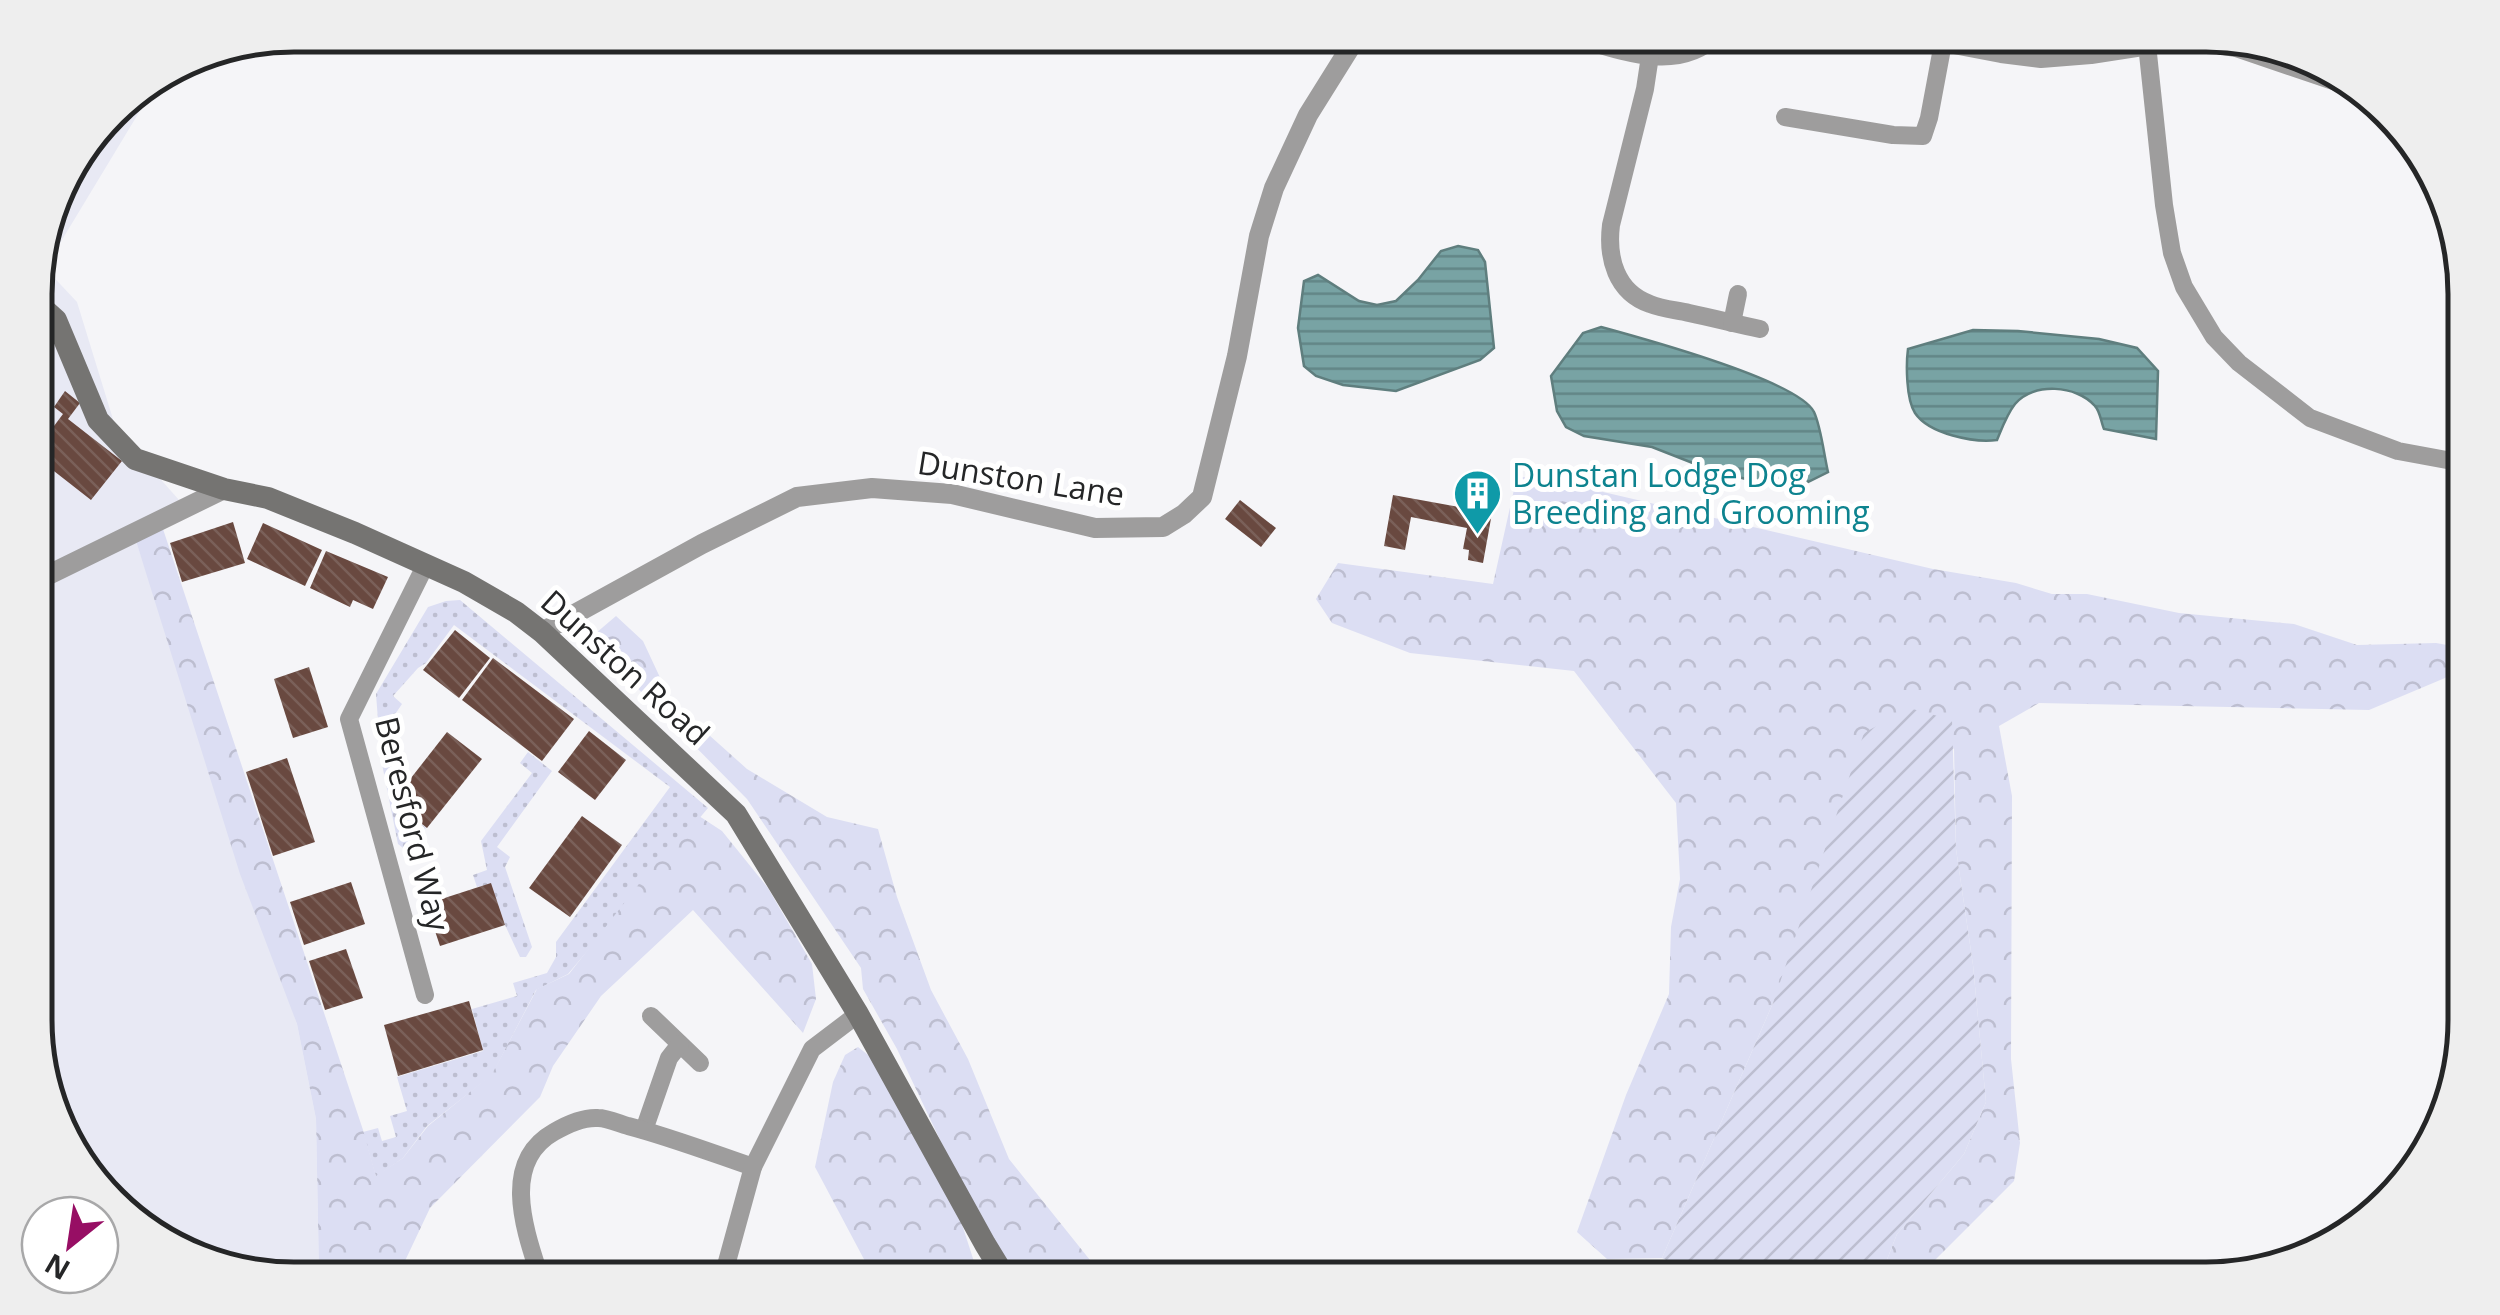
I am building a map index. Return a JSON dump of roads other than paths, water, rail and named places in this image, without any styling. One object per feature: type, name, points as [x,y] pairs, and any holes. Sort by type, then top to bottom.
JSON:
[{"type":"main road","name":"Dunston Road","points":[[53,317],[98,420],[135,459],[224,489],[268,498],[426,564],[516,612],[736,814],[858,1014],[996,1262]]},
{"type":"street","name":"Dunston Lane","points":[[542,632],[797,497],[872,488],[952,494],[1095,528],[1163,526],[1184,514],[1202,497],[1236,356],[1259,236],[1274,188],[1308,115],[1347,52]]},
{"type":"street","points":[[1634,52],[1670,58],[1693,52]]},
{"type":"street","points":[[1784,118],[1923,136],[1941,52]]},
{"type":"street","points":[[1996,52],[2042,59],[2102,52]]},
{"type":"street","points":[[2147,52],[2172,254],[2184,287],[2214,337],[2239,363],[2310,418],[2398,450],[2448,460]]},
{"type":"street","points":[[1650,56],[1611,225],[1611,260],[1617,278],[1629,292],[1648,304],[1760,329]]},
{"type":"street","points":[[1732,322],[1738,294]]},
{"type":"street","points":[[53,573],[224,489]]},
{"type":"street","name":"Beresford Way","points":[[425,995],[349,719],[426,564]]},
{"type":"street","points":[[727,1262],[754,1167],[812,1049],[858,1014]]},
{"type":"street","points":[[651,1016],[700,1063]]},
{"type":"street","points":[[644,1130],[669,1058],[680,1044]]},
{"type":"street","points":[[535,1262],[519,1191],[522,1172],[532,1152],[548,1135],[569,1124],[596,1117],[754,1167]]},
{"type":"place","name":"Dunstan Lodge Dog Breeding and Grooming","points":[[1477,536]]}]
